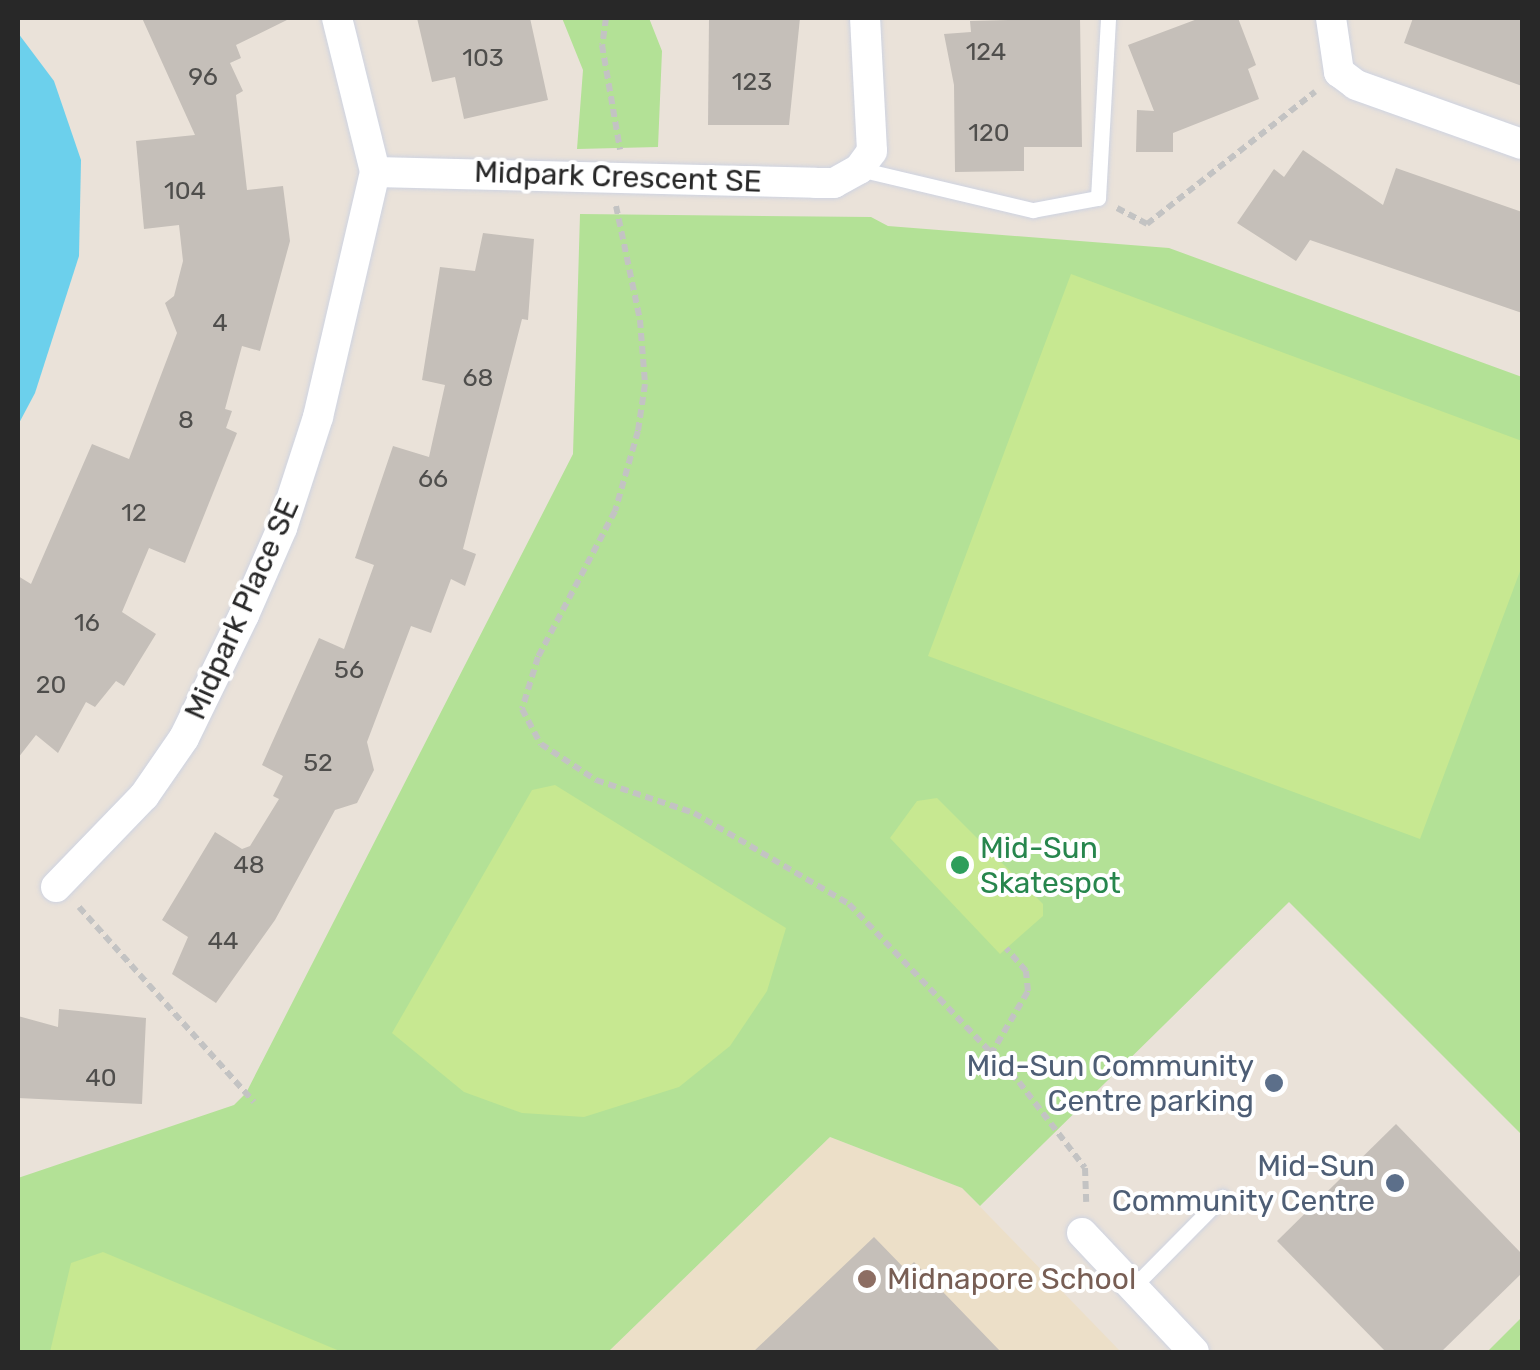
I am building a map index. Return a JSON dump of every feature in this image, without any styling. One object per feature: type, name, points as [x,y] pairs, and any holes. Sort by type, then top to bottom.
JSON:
[{"type":"street","points":[[337,18],[374,172]]},
{"type":"street","points":[[859,169],[872,150],[874,122],[865,18]]},
{"type":"street","points":[[1331,18],[1339,72],[1356,86],[1522,144]]},
{"type":"street","name":"Midpark Crescent SE","points":[[374,172],[615,174],[834,183],[859,169]]},
{"type":"street","name":"Midpark Place SE","points":[[56,887],[144,796],[184,738],[252,598],[318,417],[374,172]]},
{"type":"street","points":[[1082,1233],[1194,1352]]},
{"type":"lane","points":[[859,169],[1034,210],[1098,198],[1108,18]]},
{"type":"lane","points":[[1134,1287],[1222,1197]]},
{"type":"path","points":[[606,18],[602,45],[620,149],[615,205],[640,320],[645,384],[638,431],[615,511],[538,657],[522,709],[542,744],[596,780],[694,813],[849,904],[992,1052],[1085,1168],[1082,1233]]},
{"type":"path","points":[[1098,198],[1146,224],[1339,72]]},
{"type":"path","points":[[56,887],[104,929],[254,1102]]},
{"type":"path","points":[[984,1066],[1028,991],[1026,971],[1006,948]]},
{"type":"shaded area","name":"Midnapore School","points":[[830,1137],[962,1188],[1121,1352],[608,1352]]},
{"type":"green space","points":[[562,18],[649,18],[662,51],[658,147],[577,149],[583,70]]},
{"type":"green space","points":[[580,214],[871,217],[888,226],[1169,248],[1522,377],[1522,1135],[1289,902],[980,1206],[962,1188],[830,1137],[608,1352],[18,1352],[18,1178],[234,1105],[246,1093],[573,454]]},
{"type":"green space","points":[[1071,274],[1522,441],[1522,566],[1420,839],[928,656]]},
{"type":"green space","points":[[555,785],[786,928],[767,991],[730,1046],[679,1087],[584,1117],[522,1113],[464,1092],[392,1033],[532,790]]},
{"type":"green space","name":"Mid-Sun Skatespot","points":[[937,798],[1043,904],[1043,916],[1000,954],[890,838],[917,801]]},
{"type":"green space","points":[[103,1252],[342,1352],[50,1352],[71,1263]]},
{"type":"green space","points":[[1522,1317],[1522,1352],[1487,1352]]},
{"type":"water","points":[[18,33],[54,81],[81,160],[79,256],[35,393],[18,425]]},
{"type":"building","points":[[142,18],[291,18],[236,45],[241,58],[230,63],[243,91],[236,95],[247,190],[283,186],[290,241],[260,351],[242,346],[225,409],[232,411],[226,428],[237,433],[185,563],[149,548],[122,612],[156,634],[124,686],[116,681],[95,707],[86,702],[58,753],[36,735],[18,758],[18,576],[31,584],[92,444],[129,459],[177,333],[165,303],[174,296],[183,261],[179,225],[144,229],[136,141],[195,135]]},
{"type":"building","points":[[417,18],[530,18],[548,100],[464,119],[455,77],[432,82]]},
{"type":"building","points":[[709,18],[800,18],[789,125],[708,125]]},
{"type":"building","points":[[1080,18],[1082,147],[1024,147],[1024,171],[955,172],[954,85],[944,34],[971,32],[970,21]]},
{"type":"building","points":[[1200,18],[1238,18],[1256,65],[1248,69],[1259,99],[1173,133],[1173,152],[1136,152],[1137,110],[1154,111],[1128,45]]},
{"type":"building","points":[[1413,18],[1522,18],[1522,86],[1404,43]]},
{"type":"building","points":[[1303,150],[1383,205],[1396,168],[1522,212],[1522,313],[1310,240],[1296,261],[1237,223],[1274,169],[1284,177]]},
{"type":"building","points":[[483,233],[534,239],[528,320],[522,319],[463,549],[476,554],[465,586],[451,579],[431,633],[411,626],[367,742],[374,770],[357,803],[335,810],[275,920],[216,1003],[172,974],[188,937],[162,920],[215,832],[242,849],[250,846],[279,799],[273,796],[283,776],[262,765],[319,638],[344,649],[374,565],[355,558],[393,446],[429,457],[445,385],[422,380],[440,267],[475,271]]},
{"type":"building","points":[[59,1009],[146,1018],[142,1104],[18,1098],[18,1016],[58,1027]]},
{"type":"building","name":"Mid-Sun Community Centre","points":[[1396,1124],[1522,1254],[1522,1273],[1441,1352],[1386,1352],[1277,1241]]},
{"type":"building","points":[[874,1237],[906,1270],[914,1262],[1001,1352],[753,1352]]},
{"type":"place","name":"Mid-Sun Skatespot","points":[[960,865]]},
{"type":"place","name":"Mid-Sun Community Centre parking","points":[[1274,1083]]},
{"type":"place","name":"Mid-Sun Community Centre","points":[[1395,1183]]},
{"type":"place","name":"Midnapore School","points":[[867,1279]]}]
